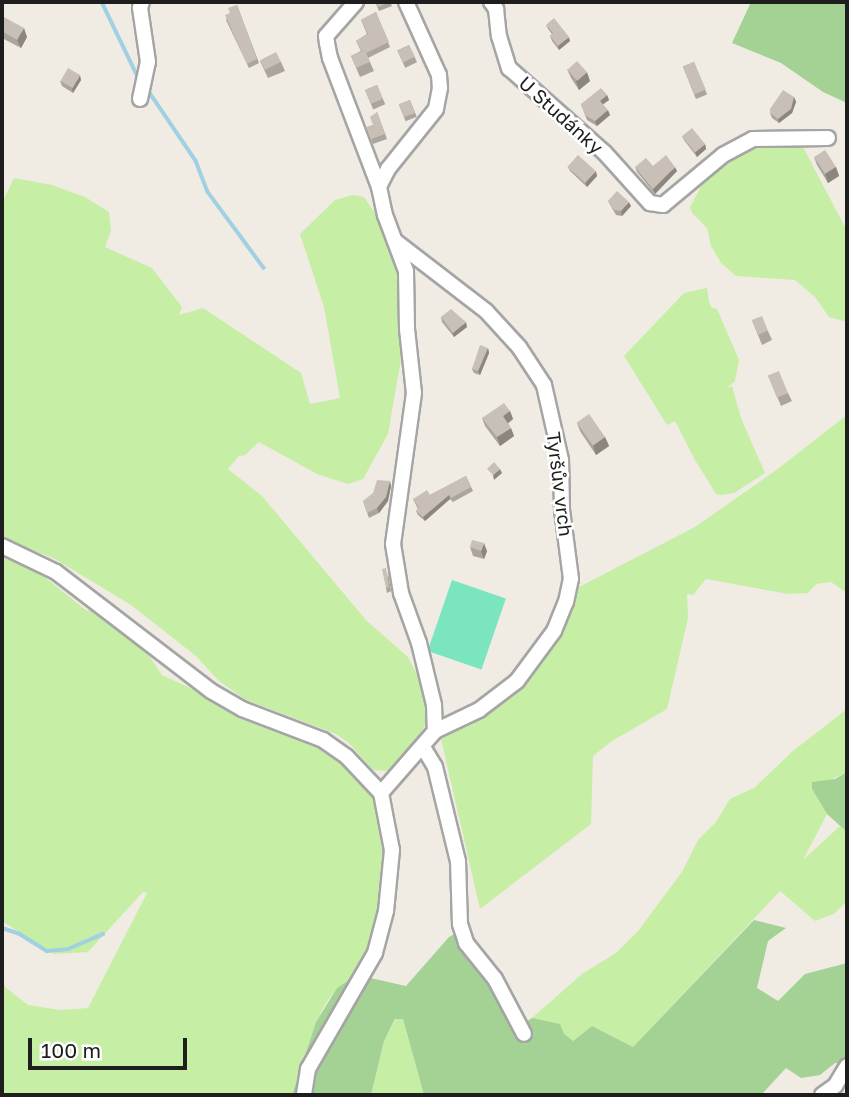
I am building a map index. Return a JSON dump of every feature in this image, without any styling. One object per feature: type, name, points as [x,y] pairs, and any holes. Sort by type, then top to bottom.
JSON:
[{"type":"street","points":[[141,99],[148,62],[142,2]]},
{"type":"street","points":[[356,2],[326,36],[330,58],[379,187],[385,215],[406,271],[407,329],[414,405],[395,523],[393,559],[419,643],[434,705],[435,731]]},
{"type":"street","points":[[379,187],[388,169],[428,122],[440,96],[439,75],[406,2]]},
{"type":"street","name":"U Studánky","points":[[491,2],[496,9],[499,36],[509,68],[604,152],[650,203],[663,205],[723,155],[753,139],[828,138]]},
{"type":"street","name":"Tyršův vrch","points":[[381,793],[435,731],[479,710],[517,681],[554,631],[568,593],[570,565],[562,510],[561,460],[544,385],[519,347],[486,311],[395,241]]},
{"type":"street","points":[[2,546],[21,552],[56,572],[211,691],[242,709],[323,740],[347,757],[381,793],[392,850],[386,911],[375,953],[308,1069],[304,1095]]},
{"type":"street","points":[[423,747],[435,766],[458,861],[460,925],[466,943],[495,979],[524,1034]]},
{"type":"street","points":[[822,1095],[835,1086],[847,1066]]},
{"type":"green space","points":[[751,2],[847,2],[847,103],[823,92],[781,63],[732,43]]},
{"type":"green space","points":[[790,143],[802,145],[847,231],[847,322],[829,317],[815,297],[795,280],[736,276],[721,263],[711,246],[707,228],[692,213],[690,207],[704,181],[740,155],[763,146]]},
{"type":"green space","points":[[14,178],[52,185],[85,197],[109,212],[111,231],[105,247],[152,268],[182,307],[179,315],[203,308],[301,373],[310,404],[340,398],[324,307],[300,234],[335,200],[353,195],[364,197],[377,216],[400,282],[402,353],[388,434],[363,479],[348,484],[317,474],[259,442],[245,455],[239,456],[228,469],[262,496],[366,620],[408,657],[419,678],[429,718],[414,746],[391,771],[373,770],[349,743],[336,734],[246,700],[219,681],[196,656],[131,605],[55,559],[2,538],[2,203]]},
{"type":"green space","points":[[707,288],[709,302],[712,308],[717,309],[739,360],[735,381],[727,388],[732,386],[741,418],[765,473],[734,493],[721,495],[716,494],[675,421],[667,425],[624,356],[684,293]]},
{"type":"green space","points":[[847,415],[847,593],[831,582],[816,584],[808,593],[788,594],[706,579],[693,595],[687,594],[688,618],[667,709],[612,741],[593,756],[591,824],[480,909],[441,739],[507,698],[532,673],[558,633],[579,587],[695,527],[775,471]]},
{"type":"green space","points":[[2,551],[21,558],[87,611],[94,608],[148,654],[162,675],[215,699],[241,718],[323,747],[361,783],[376,802],[385,834],[386,863],[374,944],[357,975],[337,988],[326,1003],[316,1022],[292,1095],[2,1095],[2,978],[5,987],[28,1005],[60,1010],[88,1008],[147,893],[143,892],[88,952],[54,954],[2,921]]},
{"type":"green space","points":[[452,580],[506,599],[481,669],[428,651]]},
{"type":"green space","points":[[847,709],[847,772],[812,789],[827,814],[803,860],[840,826],[847,832],[847,901],[834,914],[815,921],[780,891],[633,1047],[592,1026],[573,1041],[532,1018],[582,974],[616,953],[638,931],[682,872],[698,840],[716,822],[730,799],[754,788],[794,750]]},
{"type":"green space","points":[[847,772],[847,832],[827,814],[812,789],[812,782],[835,779]]},
{"type":"green space","points":[[754,920],[786,928],[768,941],[757,988],[778,1001],[805,974],[847,963],[847,1064],[835,1063],[820,1075],[801,1078],[786,1068],[761,1095],[424,1095],[403,1019],[395,1019],[384,1041],[371,1095],[292,1095],[316,1022],[337,988],[357,975],[406,986],[449,937],[456,933],[492,986],[515,1029],[532,1018],[560,1024],[564,1034],[573,1041],[592,1026],[633,1047]]},
{"type":"green space","points":[[396,1019],[403,1019],[424,1095],[371,1095],[384,1041]]},
{"type":"building","points":[[375,2],[390,2],[378,7]]},
{"type":"building","points":[[237,5],[257,59],[247,64],[225,15],[230,13],[228,8]]},
{"type":"building","points":[[376,12],[389,42],[366,53],[356,41],[368,34],[361,20]]},
{"type":"building","points":[[2,16],[24,28],[17,40],[2,31]]},
{"type":"building","points":[[554,18],[569,37],[558,46],[550,36],[553,33],[546,25]]},
{"type":"building","points":[[409,45],[415,57],[403,62],[397,51]]},
{"type":"building","points":[[365,50],[370,62],[356,68],[351,56]]},
{"type":"building","points":[[276,52],[281,62],[265,70],[260,60]]},
{"type":"building","points":[[577,61],[587,72],[577,81],[567,70]]},
{"type":"building","points":[[694,62],[706,90],[695,94],[683,67]]},
{"type":"building","points":[[68,68],[80,75],[73,88],[60,81]]},
{"type":"building","points":[[377,85],[383,99],[371,104],[365,90]]},
{"type":"building","points":[[601,88],[607,95],[600,101],[608,110],[595,121],[585,115],[581,104]]},
{"type":"building","points":[[783,90],[794,97],[791,109],[778,119],[770,113],[770,109]]},
{"type":"building","points":[[410,100],[415,113],[404,117],[399,104]]},
{"type":"building","points":[[377,112],[385,134],[371,139],[367,127],[373,125],[370,117]]},
{"type":"building","points":[[692,128],[705,144],[695,153],[682,136]]},
{"type":"building","points":[[825,150],[836,167],[825,174],[814,157]]},
{"type":"building","points":[[578,155],[596,171],[585,183],[567,167]]},
{"type":"building","points":[[666,155],[675,167],[653,189],[635,167],[646,158],[653,166]]},
{"type":"building","points":[[617,191],[629,202],[621,211],[614,210],[608,201]]},
{"type":"building","points":[[451,309],[466,322],[453,333],[441,317]]},
{"type":"building","points":[[762,316],[768,331],[758,335],[752,320]]},
{"type":"building","points":[[480,345],[488,348],[478,371],[472,369]]},
{"type":"building","points":[[779,371],[788,393],[777,398],[768,375]]},
{"type":"building","points":[[504,403],[510,411],[503,416],[511,428],[497,437],[482,418]]},
{"type":"building","points":[[589,414],[605,437],[593,446],[577,423]]},
{"type":"building","points":[[494,462],[500,469],[493,475],[487,469]]},
{"type":"building","points":[[466,476],[471,487],[451,498],[449,495],[423,517],[416,511],[419,508],[413,499],[427,490],[430,495]]},
{"type":"building","points":[[377,480],[390,481],[386,497],[377,508],[367,513],[363,501],[373,493]]},
{"type":"building","points":[[472,540],[484,543],[481,551],[470,547]]},
{"type":"building","points":[[386,568],[389,587],[386,588],[382,569]]},
{"type":"waterway","points":[[102,2],[139,79]]},
{"type":"waterway","points":[[150,93],[196,161],[208,192],[264,268]]},
{"type":"waterway","points":[[2,928],[20,934],[47,951],[68,949],[103,934]]}]
